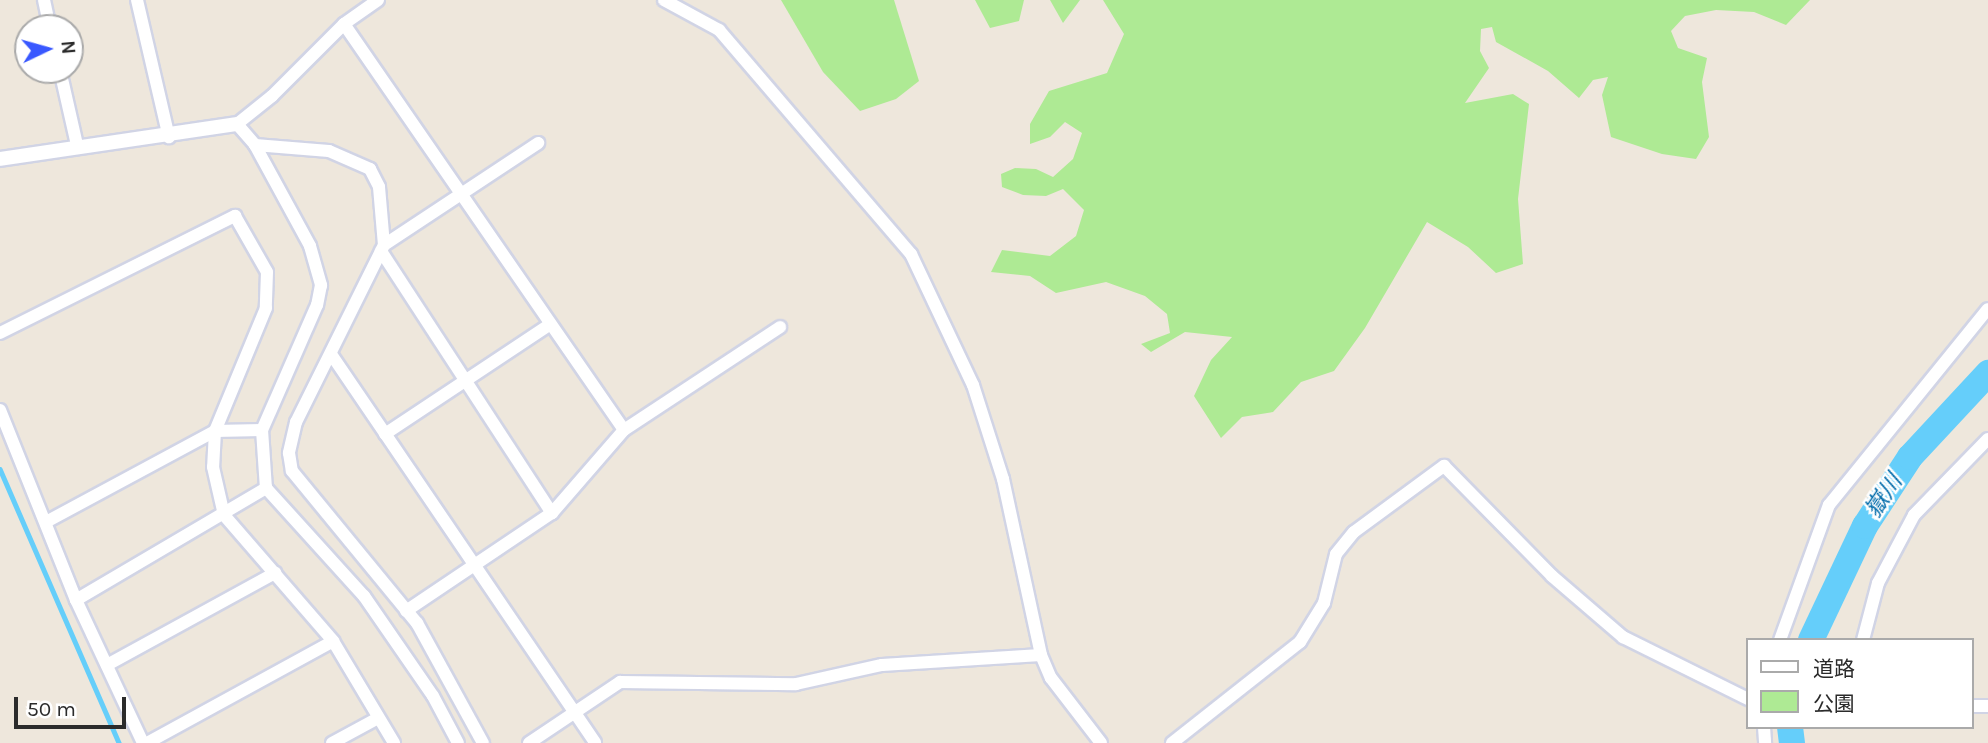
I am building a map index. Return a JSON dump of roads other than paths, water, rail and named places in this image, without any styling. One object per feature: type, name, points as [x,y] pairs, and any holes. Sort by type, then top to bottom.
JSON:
[{"type":"street","points":[[137,0],[169,137]]},
{"type":"street","points":[[0,159],[77,145],[169,137],[237,124],[272,96],[344,24],[378,0]]},
{"type":"street","points":[[664,0],[719,30],[911,254],[973,385],[1003,479],[1041,655],[1051,678],[1101,743]]},
{"type":"street","points":[[344,24],[463,191],[549,325],[624,430]]},
{"type":"street","points":[[63,84],[77,145]]},
{"type":"street","points":[[237,124],[256,145],[310,246],[321,285],[262,430],[266,488],[363,596],[433,696],[458,743]]},
{"type":"street","points":[[382,248],[463,191],[538,144]]},
{"type":"street","points":[[256,145],[329,150],[370,169],[383,205],[382,248],[290,437],[292,471],[406,611],[483,743]]},
{"type":"street","points":[[0,333],[235,216],[267,272],[266,308],[215,431],[213,467],[224,515],[333,641],[394,743]]},
{"type":"street","points":[[382,248],[552,513]]},
{"type":"street","points":[[1781,638],[1829,505],[1988,309]]},
{"type":"street","points":[[384,434],[549,325]]},
{"type":"street","points":[[406,611],[472,564],[552,513],[624,430],[780,327]]},
{"type":"street","points":[[331,354],[595,743]]},
{"type":"street","points":[[0,410],[76,600],[145,743],[333,641]]},
{"type":"street","points":[[46,522],[215,431],[262,430]]},
{"type":"street","points":[[1864,638],[1878,583],[1914,515],[1988,439]]},
{"type":"street","points":[[1171,743],[1300,642],[1324,603],[1336,554],[1354,532],[1444,466],[1479,506],[1623,637],[1746,698]]},
{"type":"street","points":[[76,600],[266,488]]},
{"type":"street","points":[[107,665],[275,573]]},
{"type":"street","points":[[529,743],[620,682],[796,684],[882,665],[1041,655]]},
{"type":"street","points":[[332,743],[379,718]]},
{"type":"waterway","name":"嶽川","points":[[1812,638],[1865,526],[1910,457],[1988,373]]},
{"type":"waterway","points":[[0,469],[119,743]]},
{"type":"waterway","name":"嶽川","points":[[1790,729],[1792,743]]}]
